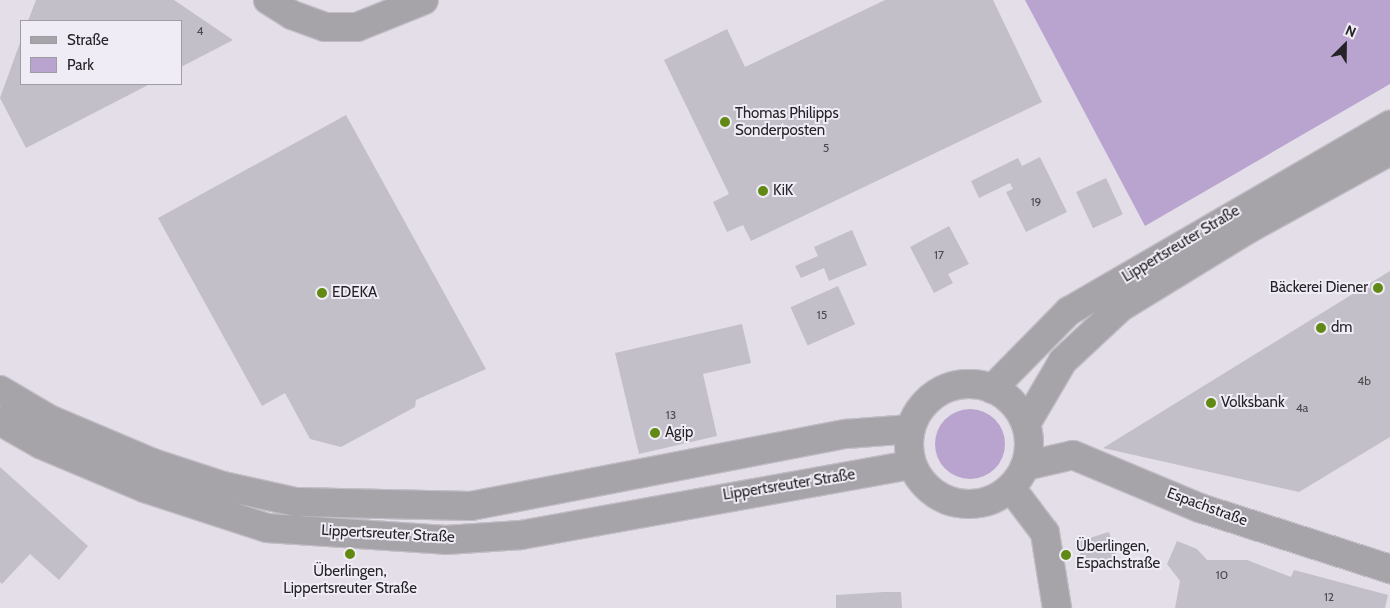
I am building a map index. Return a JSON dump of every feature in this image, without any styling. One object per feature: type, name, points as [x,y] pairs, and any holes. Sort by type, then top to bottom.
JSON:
[{"type":"street","points":[[268,0],[292,15],[325,27],[357,28],[424,0]]},
{"type":"street","name":"Lippertsreuter Straße","points":[[992,388],[1069,311],[1390,125]]},
{"type":"street","name":"Lippertsreuter Straße","points":[[1026,424],[1063,361],[1121,307],[1250,228],[1390,151]]},
{"type":"street","points":[[976,384],[992,388],[1018,409],[1026,424],[1029,451],[1018,477],[988,502],[962,504],[932,491],[912,465],[911,429],[928,400],[942,390],[976,384]]},
{"type":"street","name":"Lippertsreuter Straße","points":[[0,390],[50,420],[153,463],[224,486],[296,502],[471,506],[846,434],[911,429]]},
{"type":"street","name":"Lippertsreuter Straße","points":[[0,421],[40,444],[144,488],[267,528],[446,540],[521,535],[697,500],[912,465]]},
{"type":"street","name":"Espachstraße","points":[[1018,477],[1073,455],[1200,508],[1390,569]]},
{"type":"street","points":[[1018,477],[1045,533],[1057,608]]},
{"type":"green space","points":[[1025,0],[1390,0],[1390,84],[1145,226]]},
{"type":"green space","points":[[970,409],[983,412],[995,419],[1002,431],[1005,444],[1002,457],[995,469],[983,476],[970,479],[957,476],[945,469],[938,457],[935,444],[938,431],[945,419],[957,412]]},
{"type":"building","points":[[36,0],[174,0],[233,40],[182,66],[182,20],[28,20]]},
{"type":"building","points":[[885,0],[993,0],[1042,102],[751,241],[743,225],[727,232],[713,202],[729,194],[664,60],[727,29],[745,67]]},
{"type":"building","points":[[20,43],[20,85],[148,85],[26,148],[0,98]]},
{"type":"building","name":"EDEKA","points":[[346,115],[486,369],[416,400],[415,407],[341,447],[310,439],[285,393],[262,406],[158,218]]},
{"type":"building","points":[[1040,157],[1067,212],[1026,232],[1006,192],[1013,189],[1010,183],[979,198],[971,181],[1018,158],[1022,166]]},
{"type":"building","points":[[1106,178],[1123,214],[1093,228],[1076,192]]},
{"type":"building","points":[[949,226],[969,264],[948,274],[953,283],[934,293],[910,247]]},
{"type":"building","points":[[852,230],[867,265],[829,281],[824,268],[801,278],[795,266],[818,256],[814,247]]},
{"type":"building","points":[[1390,271],[1390,437],[1299,492],[1103,448]]},
{"type":"building","points":[[838,286],[855,324],[808,346],[790,307]]},
{"type":"building","points":[[742,324],[751,363],[703,374],[717,436],[639,454],[615,353]]},
{"type":"building","points":[[0,467],[88,546],[59,580],[30,554],[2,584],[0,582]]},
{"type":"building","points":[[1109,532],[1117,559],[1085,569],[1076,542]]},
{"type":"building","points":[[1177,541],[1197,549],[1207,560],[1247,560],[1291,577],[1294,570],[1388,595],[1385,608],[1175,608],[1180,581],[1167,564]]},
{"type":"building","points":[[901,592],[902,608],[836,608],[836,595]]},
{"type":"place","name":"Thomas Philipps Sonderposten","points":[[725,122]]},
{"type":"place","name":"KiK","points":[[763,191]]},
{"type":"place","name":"Bäckerei Diener","points":[[1378,288]]},
{"type":"place","name":"EDEKA","points":[[322,293]]},
{"type":"place","name":"dm","points":[[1321,328]]},
{"type":"place","name":"Volksbank","points":[[1211,403]]},
{"type":"place","name":"Agip","points":[[655,433]]},
{"type":"place","name":"Überlingen, Lippertsreuter Straße","points":[[350,554]]},
{"type":"place","name":"Überlingen, Espachstraße","points":[[1066,555]]}]
